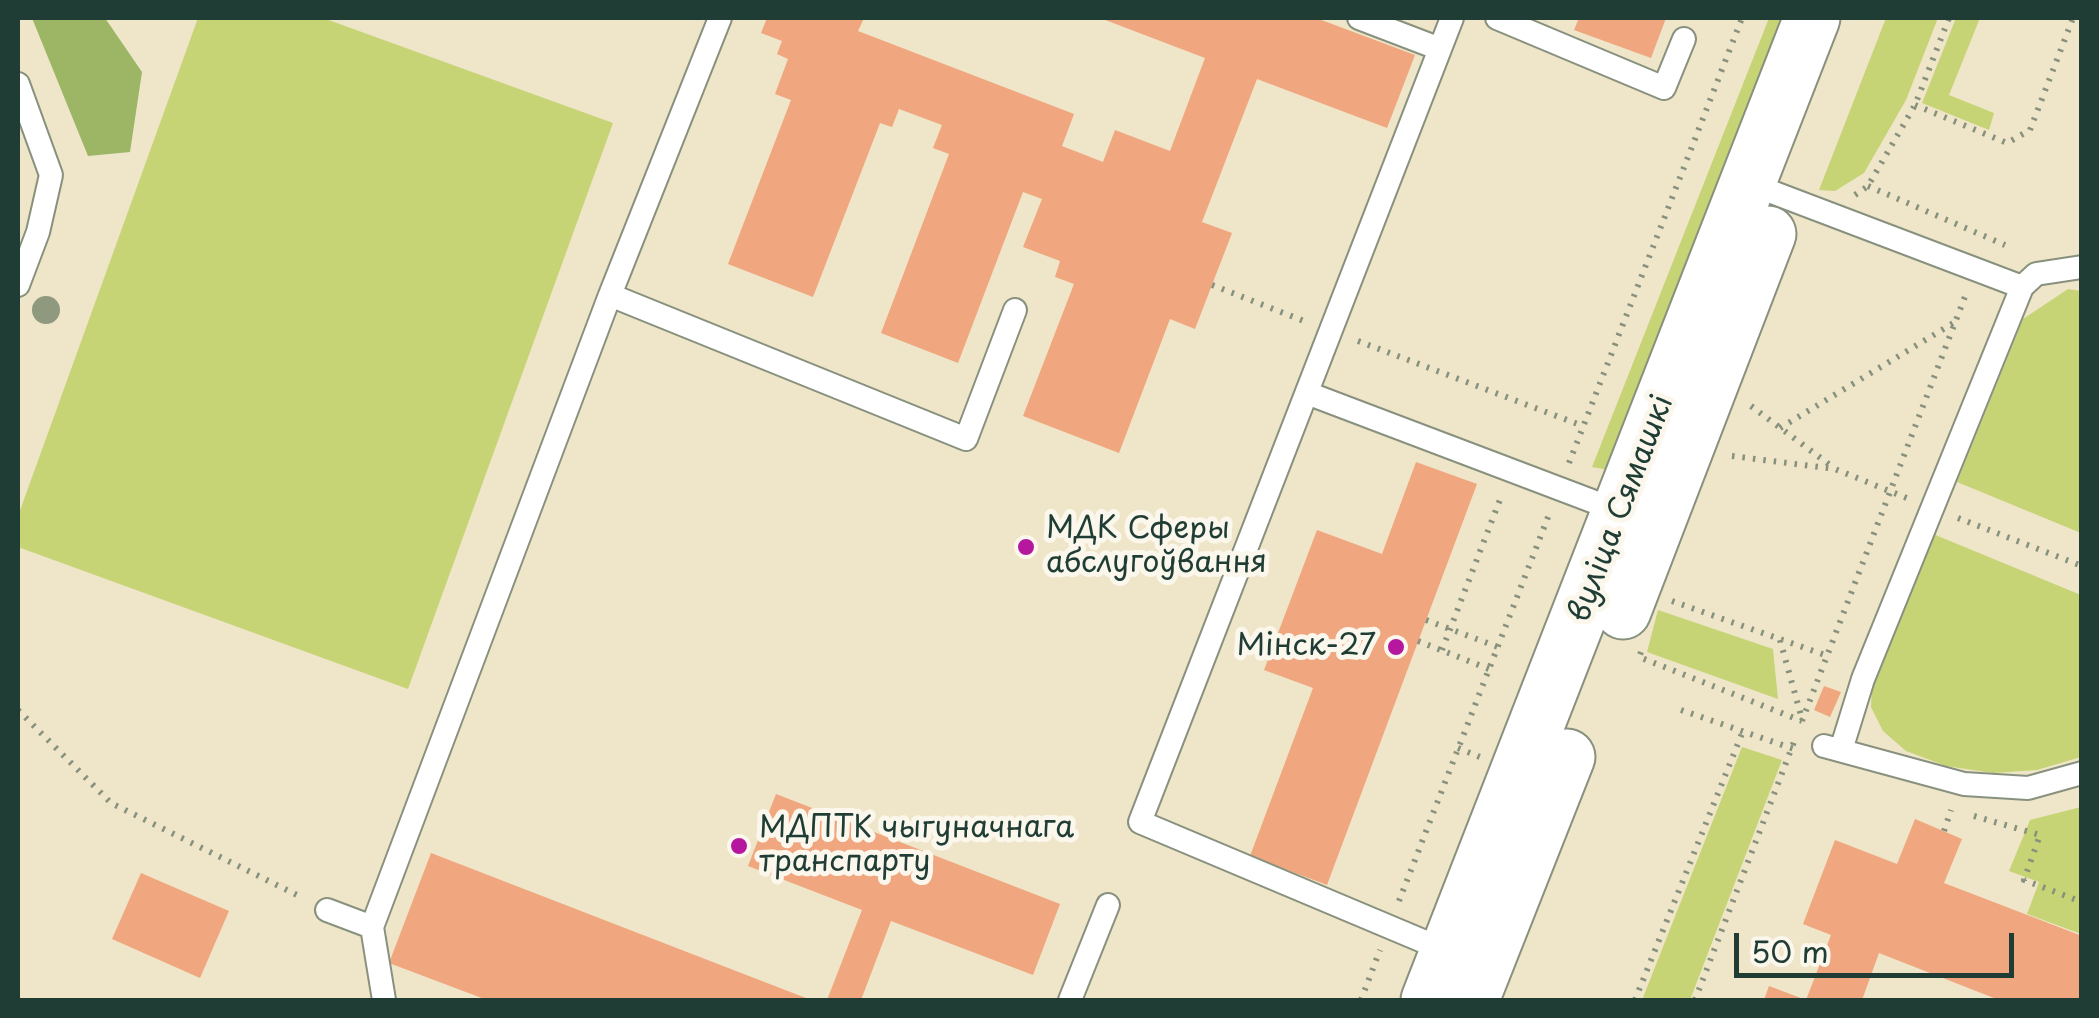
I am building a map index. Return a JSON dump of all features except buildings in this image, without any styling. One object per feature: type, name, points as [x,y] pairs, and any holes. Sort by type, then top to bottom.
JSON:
[{"type":"main road","name":"вуліца Сямашкі","points":[[1458,980],[1765,189],[1812,18]]},
{"type":"main road","name":"вуліца Сямашкі","points":[[1458,980],[1621,512],[1765,189],[1852,18]]},
{"type":"lane","points":[[384,1000],[372,927],[610,295],[720,18]]},
{"type":"lane","points":[[1359,18],[1440,49]]},
{"type":"lane","points":[[1452,18],[1140,822],[1458,980]]},
{"type":"lane","points":[[1497,18],[1664,88],[1684,39]]},
{"type":"lane","points":[[18,84],[51,175],[38,232],[18,284]]},
{"type":"lane","points":[[1765,189],[2022,287]]},
{"type":"lane","points":[[2072,268],[2036,274],[2022,287],[1832,748],[1964,784],[2028,788],[2082,773]]},
{"type":"lane","points":[[610,295],[966,440],[1015,310]]},
{"type":"lane","points":[[1307,393],[1621,512]]},
{"type":"lane","points":[[1070,1000],[1108,905]]},
{"type":"lane","points":[[328,910],[372,927]]},
{"type":"path","points":[[1439,803],[1742,18]]},
{"type":"path","points":[[1915,105],[2007,142],[2030,130],[2073,18]]},
{"type":"path","points":[[1868,186],[2072,268]]},
{"type":"path","points":[[1695,1000],[1988,237]]},
{"type":"path","points":[[1212,286],[1583,426]]},
{"type":"path","points":[[1780,428],[1956,321]]},
{"type":"path","points":[[1732,456],[1834,469],[1751,406]]},
{"type":"path","points":[[1442,650],[1511,470]]},
{"type":"path","points":[[1656,596],[1825,655]]},
{"type":"path","points":[[1426,620],[1498,646]]},
{"type":"path","points":[[1780,640],[1802,720]]},
{"type":"path","points":[[1418,641],[1489,669]]},
{"type":"path","points":[[1639,657],[1802,720]]},
{"type":"path","points":[[18,710],[111,803],[328,910]]},
{"type":"path","points":[[1634,1000],[1743,731]]},
{"type":"path","points":[[1944,831],[1951,810]]},
{"type":"green space","points":[[32,18],[105,18],[142,72],[130,152],[88,156]]},
{"type":"green space","points":[[198,18],[323,18],[613,123],[408,689],[18,547],[18,516]]},
{"type":"green space","points":[[1769,18],[1793,18],[1609,470],[1592,467]]},
{"type":"green space","points":[[1886,18],[1938,18],[1906,100],[1864,173],[1835,191],[1819,190]]},
{"type":"green space","points":[[1956,18],[1980,18],[1949,95],[1994,113],[1989,130],[1922,103]]},
{"type":"green space","points":[[2068,289],[2081,291],[2081,533],[1957,482],[2023,319]]},
{"type":"green space","points":[[1933,534],[2081,595],[2081,757],[2037,770],[1993,773],[1946,766],[1906,751],[1883,731],[1871,707],[1872,682]]},
{"type":"green space","points":[[1658,610],[1773,649],[1778,699],[1647,652]]},
{"type":"green space","points":[[1742,747],[1782,760],[1690,1000],[1642,1000]]},
{"type":"green space","points":[[2082,807],[2081,934],[2027,914],[2039,882],[2009,871],[2030,820]]},
{"type":"place","name":"МДК Сферы абслугоўвання","points":[[1026,547]]},
{"type":"place","name":"Мінск-27","points":[[1396,647]]},
{"type":"place","name":"МДПТК чыгуначнага транспарту","points":[[739,846]]}]
